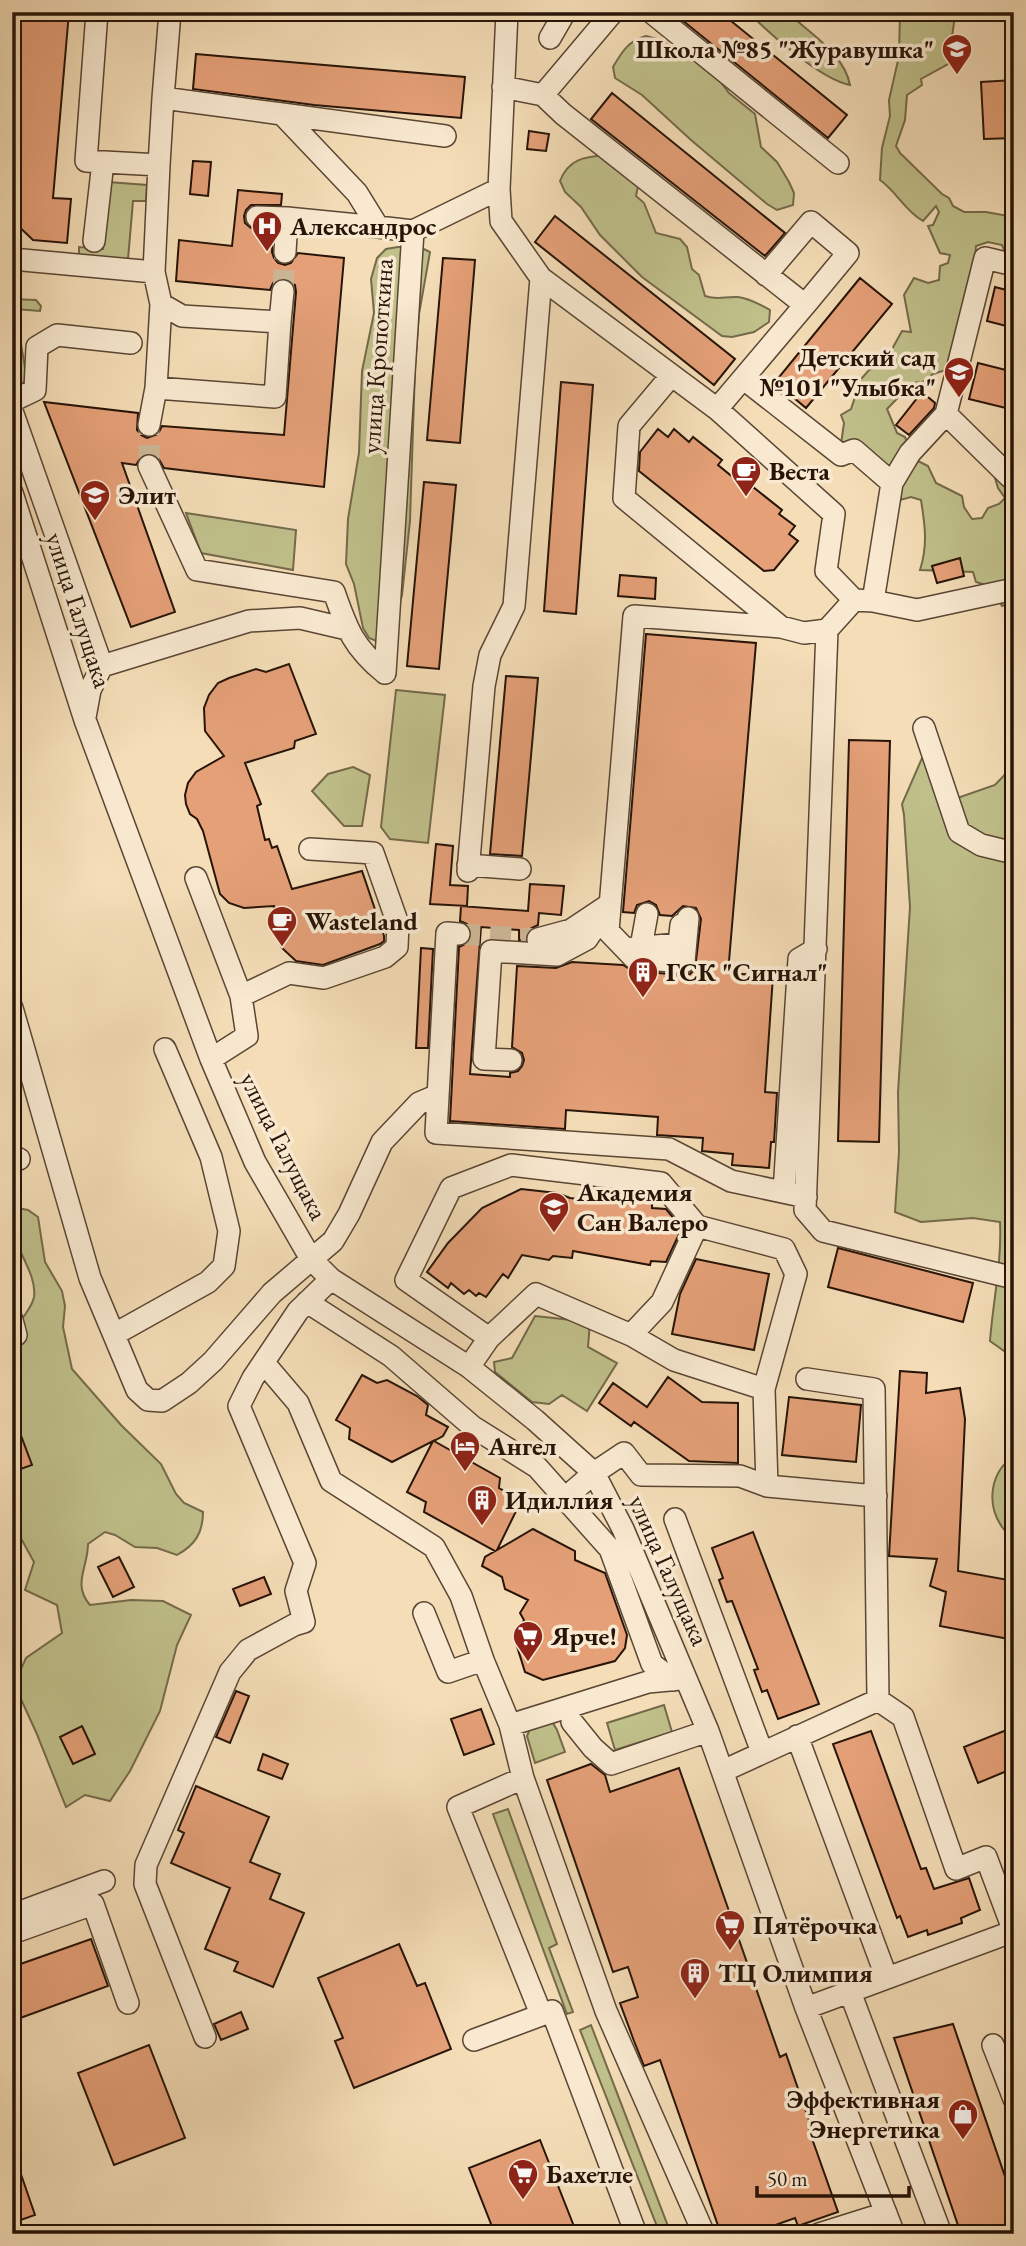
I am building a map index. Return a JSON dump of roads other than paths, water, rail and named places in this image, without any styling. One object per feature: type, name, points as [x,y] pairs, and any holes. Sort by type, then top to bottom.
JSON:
[{"type":"street","points":[[97,12],[86,161],[159,165]]},
{"type":"street","points":[[149,425],[156,388],[160,304],[154,272],[170,12]]},
{"type":"street","points":[[550,38],[565,12]]},
{"type":"street","points":[[543,95],[613,12]]},
{"type":"street","points":[[651,12],[838,163]]},
{"type":"street","points":[[503,13],[499,189],[501,222],[541,278],[717,409],[834,514],[826,571],[864,601],[917,610],[1014,589]]},
{"type":"street","points":[[503,86],[543,95],[805,305]]},
{"type":"street","points":[[163,99],[445,136]]},
{"type":"street","points":[[282,114],[358,193],[378,227]]},
{"type":"street","points":[[94,241],[103,162]]},
{"type":"street","name":"улица Кропоткина","points":[[347,629],[364,656],[385,673],[413,231],[499,189]]},
{"type":"street","points":[[257,217],[413,231]]},
{"type":"street","points":[[285,252],[287,218]]},
{"type":"street","points":[[717,409],[848,253],[811,222],[766,275]]},
{"type":"street","points":[[587,939],[598,948],[629,948],[679,944],[685,917],[684,962],[634,958],[608,931],[635,616],[662,626],[781,627],[804,633],[827,630],[864,601],[892,483],[910,453],[946,414],[985,258],[1014,265]]},
{"type":"street","points":[[12,259],[154,272]]},
{"type":"street","points":[[520,869],[468,868],[486,675],[490,655],[514,606],[541,278]]},
{"type":"street","points":[[156,388],[275,397],[283,291]]},
{"type":"street","points":[[160,304],[182,316],[280,322]]},
{"type":"street","points":[[12,401],[35,390],[37,347],[57,335],[131,343]]},
{"type":"street","points":[[671,376],[629,426],[624,498],[781,627]]},
{"type":"street","points":[[744,379],[841,455],[854,450],[892,483]]},
{"type":"street","points":[[12,411],[102,666],[90,690],[85,720]]},
{"type":"street","points":[[946,414],[1010,477]]},
{"type":"street","points":[[149,466],[197,570],[334,592],[347,629]]},
{"type":"street","name":"улица Галущака","points":[[12,493],[85,720],[211,1059],[255,1162],[311,1259],[331,1279],[469,1367],[535,1420],[594,1473],[623,1529],[680,1679],[708,1731],[806,2008],[894,2234]]},
{"type":"street","points":[[102,666],[249,621],[300,618],[347,629]]},
{"type":"street","points":[[827,630],[806,1210],[823,1231],[1014,1278]]},
{"type":"street","points":[[923,728],[959,832],[981,845],[1014,853]]},
{"type":"street","points":[[196,878],[241,996],[289,973],[324,978],[385,957],[397,947],[398,924],[373,853],[310,849]]},
{"type":"street","points":[[538,939],[570,930],[610,904]]},
{"type":"street","points":[[511,1060],[484,1059],[491,951],[557,956],[587,939],[610,904]]},
{"type":"street","points":[[629,948],[647,914]]},
{"type":"street","points":[[459,934],[447,933],[436,1133],[670,1149],[731,1181],[806,1197]]},
{"type":"street","points":[[784,1192],[799,959],[816,949]]},
{"type":"street","name":"улица Галущака","points":[[211,1059],[247,1036],[241,996]]},
{"type":"street","points":[[12,1008],[90,1278],[137,1390],[148,1400],[162,1401],[188,1383],[213,1361],[272,1293],[333,1241],[349,1214],[382,1142],[419,1102],[438,1095]]},
{"type":"street","points":[[115,1334],[208,1282],[224,1266],[229,1231],[211,1157],[165,1049]]},
{"type":"street","points":[[489,1338],[406,1280],[451,1188],[511,1165],[661,1183],[697,1226],[784,1249],[796,1274],[764,1389],[767,1486]]},
{"type":"street","points":[[631,1335],[662,1302],[697,1226]]},
{"type":"street","points":[[205,2037],[145,1884],[146,1865],[230,1672],[248,1650],[304,1622],[296,1591],[305,1563],[239,1406],[298,1311],[331,1279]]},
{"type":"street","points":[[469,1367],[489,1338],[536,1294],[631,1335],[674,1360],[764,1389]]},
{"type":"street","points":[[307,1302],[391,1356],[473,1426],[537,1467],[610,1549],[652,1664],[680,1679]]},
{"type":"street","points":[[264,1363],[298,1403],[331,1481],[435,1548],[461,1596],[483,1660],[510,1725],[523,1778],[606,2011],[704,2234]]},
{"type":"street","points":[[807,1379],[874,1389],[878,1700]]},
{"type":"street","points":[[565,1498],[594,1473],[624,1453],[641,1475],[740,1476],[767,1486],[876,1496]]},
{"type":"street","points":[[675,1519],[762,1752]]},
{"type":"street","points":[[424,1613],[448,1672],[483,1660]]},
{"type":"street","points":[[510,1725],[648,1682],[680,1679]]},
{"type":"street","points":[[723,1771],[878,1700]]},
{"type":"street","points":[[806,2008],[1014,1930],[986,1857],[956,1869],[902,1717],[878,1700]]},
{"type":"street","points":[[572,1722],[593,1748],[611,1764],[708,1731]]},
{"type":"street","points":[[797,1736],[886,1976]]},
{"type":"street","points":[[523,1778],[458,1807],[541,2014]]},
{"type":"street","points":[[12,1914],[104,1881]]},
{"type":"street","points":[[12,1933],[93,1904],[128,2003]]},
{"type":"street","points":[[850,1992],[941,2234]]},
{"type":"street","points":[[474,2040],[552,2011],[636,2234]]},
{"type":"street","points":[[993,2045],[1014,2099]]},
{"type":"street","points":[[818,2234],[886,2213]]},
{"type":"tunnel","points":[[283,291],[285,252]]},
{"type":"tunnel","points":[[149,425],[149,466]]},
{"type":"tunnel","points":[[459,934],[538,939]]},
{"type":"place","name":"Школа №85 \"Журавушка\"","points":[[957,76]]},
{"type":"place","name":"Александрос","points":[[267,253]]},
{"type":"place","name":"Детский сад №101 \"Улыбка\"","points":[[959,399]]},
{"type":"place","name":"Веста","points":[[746,498]]},
{"type":"place","name":"Элит","points":[[95,522]]},
{"type":"place","name":"Wasteland","points":[[282,948]]},
{"type":"place","name":"ГСК \"Сигнал\"","points":[[643,999]]},
{"type":"place","name":"Академия Сан Валеро","points":[[554,1234]]},
{"type":"place","name":"Ангел","points":[[465,1473]]},
{"type":"place","name":"Идиллия","points":[[482,1527]]},
{"type":"place","name":"Ярче!","points":[[528,1663]]},
{"type":"place","name":"Пятёрочка","points":[[730,1952]]},
{"type":"place","name":"ТЦ Олимпия","points":[[695,2000]]},
{"type":"place","name":"Эффективная Энергетика","points":[[963,2141]]},
{"type":"place","name":"Бахетле","points":[[523,2201]]}]
